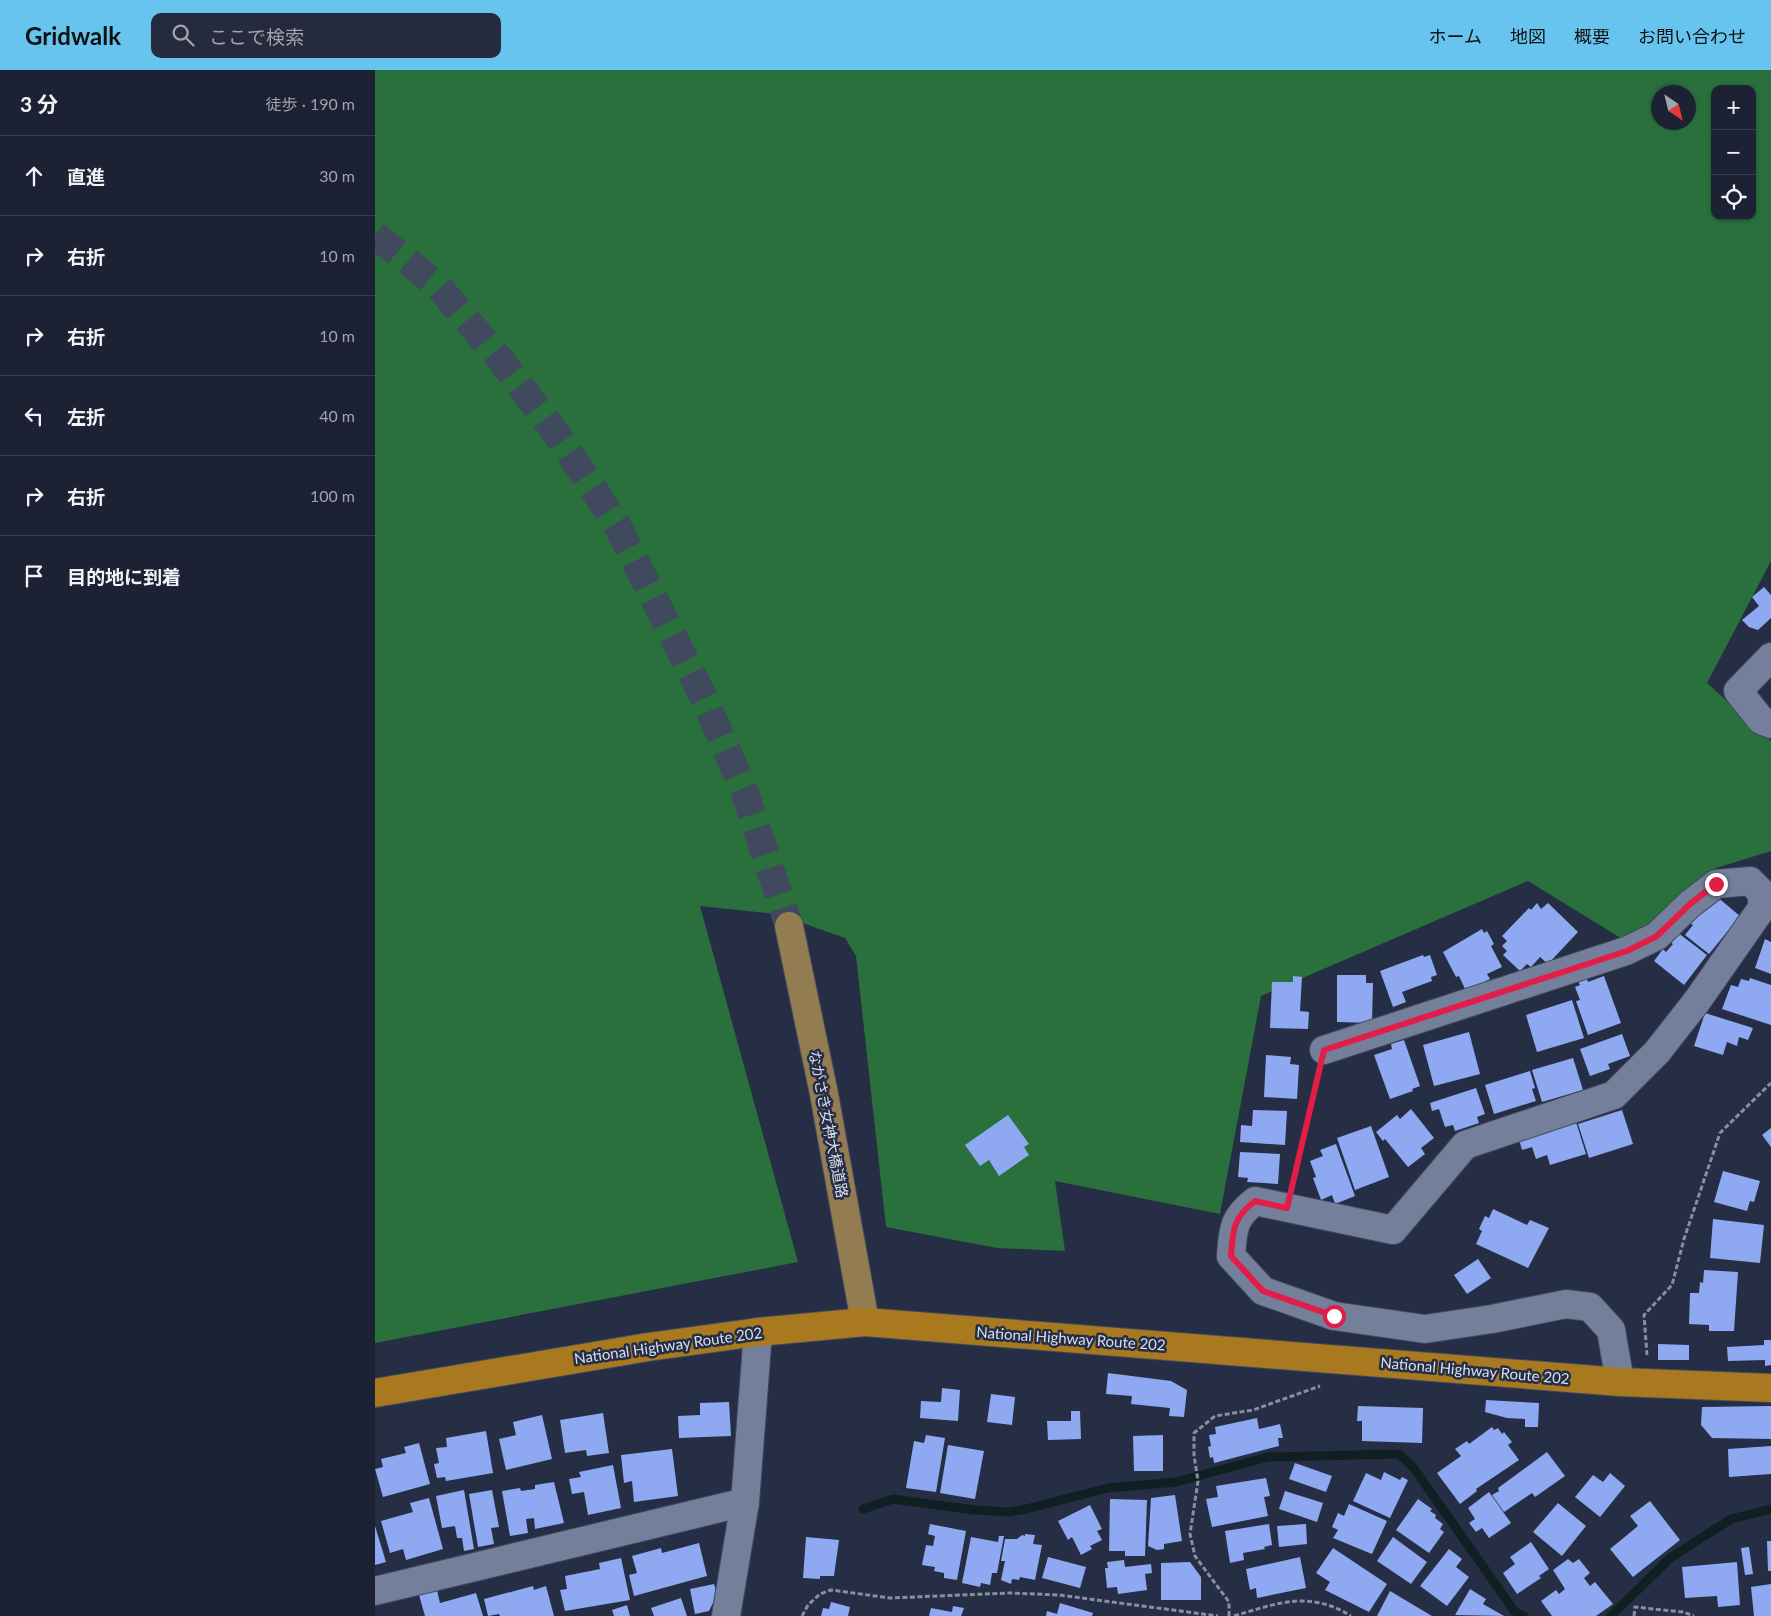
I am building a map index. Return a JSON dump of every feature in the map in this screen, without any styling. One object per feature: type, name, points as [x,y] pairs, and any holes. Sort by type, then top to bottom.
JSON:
[{"type":"highway","name":"National Highway Route 202","points":[[375,1393],[648,1347],[758,1332],[865,1322],[1620,1382],[1771,1388]]},
{"type":"main road","name":"ながさき女神大橋道路","points":[[789,926],[824,1094],[865,1322]]},
{"type":"street","points":[[1771,657],[1738,691],[1761,720],[1771,724]]},
{"type":"street","points":[[1324,1050],[1627,951],[1657,936],[1690,904],[1716,884],[1750,881],[1763,893],[1762,908],[1697,1001],[1657,1052],[1614,1095],[1465,1145],[1393,1230],[1255,1201],[1243,1211],[1233,1226],[1231,1256],[1263,1291],[1334,1316],[1425,1329],[1566,1304],[1590,1307],[1611,1330],[1620,1382]]},
{"type":"street","points":[[726,1616],[745,1502],[758,1332]]},
{"type":"street","points":[[375,1592],[745,1502]]},
{"type":"path","points":[[1287,1208],[1324,1050]]},
{"type":"path","points":[[1649,1383],[1644,1314],[1672,1285],[1684,1239],[1720,1133],[1771,1083]]},
{"type":"path","points":[[1229,1616],[1229,1602],[1195,1556],[1190,1534],[1198,1481],[1194,1454],[1194,1433],[1215,1416],[1253,1410],[1316,1389],[1353,1360]]},
{"type":"path","points":[[802,1616],[808,1605],[820,1594],[831,1590],[890,1598],[1010,1593],[1059,1595],[1218,1616]]},
{"type":"path","points":[[1234,1616],[1282,1602],[1321,1601],[1351,1616]]},
{"type":"path","points":[[1634,1616],[1635,1607],[1683,1612],[1694,1616]]},
{"type":"green space","points":[[375,70],[1771,70],[1771,561],[1707,683],[1771,741],[1771,851],[1716,868],[1650,956],[1528,881],[1261,996],[1220,1214],[1055,1181],[1065,1251],[997,1248],[886,1227],[856,956],[845,938],[777,914],[700,906],[798,1262],[375,1343]]},
{"type":"building","points":[[1764,587],[1771,595],[1771,618],[1758,630],[1749,627],[1742,620],[1759,606],[1752,597]]},
{"type":"building","points":[[1716,896],[1740,916],[1709,954],[1685,935],[1693,925],[1689,923],[1700,910],[1702,913]]},
{"type":"building","points":[[1537,903],[1541,909],[1548,903],[1578,932],[1548,964],[1540,957],[1531,967],[1527,964],[1520,971],[1503,955],[1507,951],[1502,946],[1507,941],[1502,936],[1529,908],[1531,910]]},
{"type":"building","points":[[1482,929],[1484,933],[1487,931],[1494,944],[1491,946],[1502,967],[1487,974],[1490,979],[1466,991],[1459,976],[1456,977],[1443,952]]},
{"type":"building","points":[[1677,932],[1707,955],[1684,985],[1654,961],[1663,949],[1666,952],[1673,944],[1669,941]]},
{"type":"building","points":[[1765,939],[1771,942],[1771,974],[1755,968]]},
{"type":"building","points":[[1423,955],[1424,957],[1430,955],[1437,975],[1431,977],[1432,981],[1402,992],[1406,1002],[1393,1007],[1380,971]]},
{"type":"building","points":[[1337,975],[1366,975],[1366,983],[1373,983],[1372,1023],[1337,1022]]},
{"type":"building","points":[[1586,975],[1588,982],[1604,976],[1621,1023],[1588,1035],[1576,1001],[1580,1000],[1575,987],[1580,985],[1577,979]]},
{"type":"building","points":[[1293,976],[1302,977],[1300,1011],[1309,1012],[1308,1029],[1270,1028],[1272,982],[1293,982]]},
{"type":"building","points":[[1750,978],[1771,985],[1771,1025],[1722,1009],[1731,985],[1738,987],[1741,979],[1749,981]]},
{"type":"building","points":[[1572,1000],[1584,1038],[1537,1052],[1526,1015]]},
{"type":"building","points":[[1705,1013],[1753,1028],[1748,1040],[1739,1037],[1737,1046],[1727,1042],[1723,1055],[1694,1046]]},
{"type":"building","points":[[1469,1032],[1480,1074],[1434,1086],[1423,1045]]},
{"type":"building","points":[[1622,1034],[1630,1056],[1608,1064],[1610,1069],[1590,1076],[1580,1049]]},
{"type":"building","points":[[1404,1040],[1420,1086],[1412,1089],[1413,1091],[1390,1099],[1374,1055],[1392,1049],[1391,1044]]},
{"type":"building","points":[[1266,1055],[1291,1057],[1290,1064],[1299,1065],[1297,1099],[1264,1097]]},
{"type":"building","points":[[1573,1058],[1583,1090],[1542,1102],[1532,1070]]},
{"type":"building","points":[[1530,1071],[1535,1088],[1532,1089],[1536,1101],[1494,1114],[1485,1085]]},
{"type":"building","points":[[1476,1088],[1485,1114],[1477,1117],[1479,1123],[1455,1131],[1453,1125],[1445,1127],[1439,1109],[1432,1111],[1430,1103]]},
{"type":"building","points":[[1411,1109],[1434,1138],[1421,1148],[1425,1154],[1408,1167],[1385,1139],[1383,1141],[1376,1132],[1397,1115],[1400,1119]]},
{"type":"building","points":[[1253,1110],[1287,1111],[1285,1145],[1240,1142],[1241,1125],[1252,1126]]},
{"type":"building","points":[[1622,1110],[1633,1144],[1589,1158],[1578,1124]]},
{"type":"building","points":[[1008,1115],[1029,1144],[1024,1147],[1029,1155],[999,1176],[989,1160],[980,1166],[965,1145]]},
{"type":"building","points":[[1576,1122],[1586,1154],[1550,1165],[1547,1155],[1536,1159],[1532,1147],[1522,1150],[1518,1136]]},
{"type":"building","points":[[1371,1126],[1389,1177],[1355,1190],[1337,1138]]},
{"type":"building","points":[[1771,1128],[1771,1147],[1762,1135]]},
{"type":"building","points":[[1336,1144],[1355,1196],[1335,1204],[1332,1195],[1321,1200],[1313,1178],[1316,1177],[1310,1161],[1323,1156],[1320,1150]]},
{"type":"building","points":[[1240,1152],[1280,1154],[1278,1184],[1247,1182],[1248,1178],[1238,1177]]},
{"type":"building","points":[[1723,1171],[1760,1181],[1754,1202],[1750,1201],[1747,1211],[1714,1202]]},
{"type":"building","points":[[1493,1209],[1527,1225],[1530,1220],[1549,1228],[1528,1268],[1476,1244],[1482,1231],[1479,1229],[1485,1216],[1489,1218]]},
{"type":"building","points":[[1713,1219],[1764,1225],[1760,1263],[1710,1258]]},
{"type":"building","points":[[1478,1259],[1491,1278],[1467,1294],[1454,1275]]},
{"type":"building","points":[[1704,1270],[1738,1272],[1734,1331],[1709,1331],[1709,1325],[1689,1324],[1690,1293],[1699,1293],[1700,1282],[1703,1283]]},
{"type":"building","points":[[1764,1340],[1771,1340],[1771,1365],[1765,1366],[1765,1360],[1728,1361],[1727,1347],[1764,1345]]},
{"type":"building","points":[[1658,1344],[1689,1345],[1689,1360],[1658,1360]]},
{"type":"building","points":[[1108,1373],[1171,1381],[1187,1390],[1184,1417],[1169,1416],[1170,1408],[1131,1404],[1132,1396],[1106,1394]]},
{"type":"building","points":[[942,1388],[960,1390],[958,1421],[920,1418],[921,1401],[941,1402]]},
{"type":"building","points":[[991,1394],[1015,1397],[1012,1425],[987,1422]]},
{"type":"building","points":[[1486,1400],[1539,1403],[1538,1427],[1525,1427],[1525,1419],[1507,1418],[1485,1412]]},
{"type":"building","points":[[729,1402],[731,1436],[679,1438],[678,1416],[700,1415],[700,1403]]},
{"type":"building","points":[[1358,1406],[1423,1408],[1422,1443],[1362,1441],[1362,1421],[1357,1421]]},
{"type":"building","points":[[1771,1406],[1771,1439],[1712,1438],[1701,1425],[1702,1407]]},
{"type":"building","points":[[1071,1411],[1080,1411],[1081,1439],[1048,1440],[1047,1421],[1071,1421]]},
{"type":"building","points":[[603,1413],[609,1453],[587,1456],[586,1450],[565,1453],[560,1420]]},
{"type":"building","points":[[542,1415],[552,1459],[506,1470],[499,1439],[516,1435],[513,1422]]},
{"type":"building","points":[[1257,1418],[1259,1429],[1280,1424],[1283,1438],[1278,1438],[1279,1446],[1214,1463],[1213,1457],[1210,1458],[1208,1447],[1211,1446],[1209,1435],[1216,1434],[1215,1427]]},
{"type":"building","points":[[1492,1427],[1494,1430],[1498,1428],[1502,1434],[1504,1432],[1512,1442],[1508,1445],[1519,1460],[1476,1489],[1477,1491],[1460,1504],[1437,1473],[1461,1456],[1455,1449],[1467,1441],[1469,1444]]},
{"type":"building","points":[[486,1431],[493,1473],[446,1481],[445,1477],[437,1478],[434,1464],[439,1463],[436,1448],[447,1447],[446,1438]]},
{"type":"building","points":[[926,1435],[945,1438],[936,1492],[906,1488],[914,1441],[924,1443]]},
{"type":"building","points":[[1163,1435],[1163,1471],[1134,1471],[1133,1436]]},
{"type":"building","points":[[419,1443],[430,1484],[383,1497],[375,1469],[383,1467],[381,1459],[406,1453],[404,1447]]},
{"type":"building","points":[[948,1445],[984,1451],[975,1499],[940,1493]]},
{"type":"building","points":[[1771,1446],[1771,1474],[1729,1477],[1728,1449]]},
{"type":"building","points":[[672,1449],[678,1496],[634,1502],[632,1481],[624,1483],[621,1455]]},
{"type":"building","points":[[1547,1452],[1565,1476],[1535,1497],[1532,1493],[1504,1512],[1492,1495],[1499,1491],[1498,1488]]},
{"type":"building","points":[[1295,1463],[1332,1476],[1326,1492],[1289,1479]]},
{"type":"building","points":[[613,1465],[621,1508],[588,1515],[584,1492],[572,1494],[569,1479],[581,1477],[579,1472]]},
{"type":"building","points":[[1384,1472],[1400,1480],[1402,1477],[1408,1480],[1390,1518],[1353,1501],[1366,1473],[1381,1480]]},
{"type":"building","points":[[1610,1473],[1625,1486],[1600,1517],[1575,1497],[1593,1475],[1603,1482]]},
{"type":"building","points":[[1266,1478],[1270,1496],[1264,1497],[1268,1516],[1212,1527],[1206,1499],[1218,1497],[1216,1486]]},
{"type":"building","points":[[554,1482],[564,1523],[535,1529],[534,1518],[526,1519],[528,1533],[510,1536],[502,1491],[520,1488],[521,1491],[535,1489],[535,1485]]},
{"type":"building","points":[[464,1490],[474,1549],[464,1551],[462,1538],[457,1538],[455,1526],[442,1528],[436,1496]]},
{"type":"building","points":[[492,1490],[499,1527],[491,1528],[494,1544],[478,1547],[469,1494]]},
{"type":"building","points":[[1285,1491],[1323,1503],[1317,1522],[1279,1509]]},
{"type":"building","points":[[1489,1492],[1511,1523],[1489,1538],[1482,1528],[1476,1532],[1469,1523],[1475,1519],[1468,1508]]},
{"type":"building","points":[[1175,1495],[1182,1541],[1164,1544],[1164,1549],[1157,1550],[1148,1546],[1151,1498]]},
{"type":"building","points":[[429,1498],[443,1549],[406,1560],[403,1549],[390,1553],[381,1521],[413,1512],[410,1503]]},
{"type":"building","points":[[1110,1499],[1147,1500],[1145,1556],[1125,1556],[1125,1551],[1109,1551]]},
{"type":"building","points":[[1418,1499],[1432,1509],[1430,1511],[1436,1515],[1435,1518],[1443,1524],[1440,1529],[1444,1532],[1429,1553],[1396,1530]]},
{"type":"building","points":[[1650,1501],[1680,1540],[1633,1577],[1610,1549],[1638,1526],[1630,1516]]},
{"type":"building","points":[[1558,1503],[1586,1526],[1562,1556],[1533,1532]]},
{"type":"building","points":[[1349,1504],[1387,1521],[1372,1554],[1333,1538],[1338,1530],[1332,1527],[1338,1513],[1344,1516]]},
{"type":"building","points":[[1090,1505],[1102,1529],[1097,1531],[1102,1540],[1090,1546],[1092,1549],[1081,1555],[1072,1537],[1068,1540],[1058,1521]]},
{"type":"building","points":[[930,1524],[966,1531],[957,1580],[944,1578],[944,1573],[934,1571],[935,1567],[922,1565],[926,1545],[933,1546],[935,1536],[928,1534]]},
{"type":"building","points":[[1269,1524],[1272,1545],[1264,1547],[1265,1549],[1243,1553],[1244,1560],[1230,1563],[1225,1531]]},
{"type":"building","points":[[1306,1524],[1307,1544],[1279,1547],[1277,1526]]},
{"type":"building","points":[[375,1526],[386,1562],[375,1565]]},
{"type":"building","points":[[1025,1534],[1035,1535],[1033,1544],[1042,1545],[1035,1580],[1020,1577],[1019,1580],[1012,1579],[1011,1584],[1001,1580],[1005,1561],[1001,1561],[1005,1539],[1017,1539],[1022,1535],[1025,1536]]},
{"type":"building","points":[[999,1536],[1004,1536],[997,1573],[992,1573],[990,1585],[981,1583],[980,1587],[962,1583],[971,1537],[998,1542]]},
{"type":"building","points":[[806,1537],[839,1540],[834,1576],[820,1576],[820,1579],[803,1578]]},
{"type":"building","points":[[1393,1537],[1427,1562],[1411,1584],[1377,1561]]},
{"type":"building","points":[[1767,1541],[1771,1541],[1771,1571],[1768,1571]]},
{"type":"building","points":[[1531,1542],[1549,1569],[1539,1576],[1541,1578],[1517,1594],[1503,1573],[1515,1564],[1510,1557]]},
{"type":"building","points":[[699,1543],[707,1576],[634,1596],[629,1575],[637,1573],[632,1556],[661,1548],[662,1553]]},
{"type":"building","points":[[1749,1547],[1753,1574],[1745,1575],[1741,1548]]},
{"type":"building","points":[[1333,1548],[1387,1584],[1369,1612],[1325,1590],[1330,1582],[1316,1573]]},
{"type":"building","points":[[1449,1549],[1462,1559],[1456,1567],[1469,1577],[1447,1606],[1420,1586]]},
{"type":"building","points":[[1048,1557],[1086,1567],[1080,1588],[1042,1578]]},
{"type":"building","points":[[1300,1557],[1306,1588],[1257,1598],[1256,1588],[1250,1590],[1246,1569]]},
{"type":"building","points":[[621,1558],[630,1600],[565,1611],[560,1590],[567,1589],[565,1576],[600,1569],[599,1563]]},
{"type":"building","points":[[1568,1559],[1573,1563],[1579,1559],[1590,1573],[1584,1578],[1590,1586],[1595,1582],[1613,1604],[1596,1616],[1552,1616],[1541,1601],[1556,1590],[1559,1594],[1565,1589],[1553,1570]]},
{"type":"building","points":[[1124,1560],[1125,1567],[1151,1564],[1152,1573],[1145,1574],[1147,1590],[1118,1594],[1117,1587],[1107,1588],[1105,1568],[1108,1568],[1107,1562]]},
{"type":"building","points":[[1190,1562],[1201,1577],[1201,1600],[1161,1600],[1161,1563]]},
{"type":"building","points":[[1737,1562],[1740,1605],[1718,1607],[1717,1596],[1685,1598],[1682,1567]]},
{"type":"building","points":[[714,1584],[717,1595],[709,1611],[695,1614],[690,1589]]},
{"type":"building","points":[[1771,1584],[1771,1616],[1754,1616],[1751,1587]]},
{"type":"building","points":[[533,1586],[534,1590],[546,1586],[554,1616],[500,1616],[499,1614],[488,1616],[484,1599]]},
{"type":"building","points":[[1470,1589],[1486,1599],[1483,1604],[1504,1616],[1455,1615]]},
{"type":"building","points":[[437,1590],[440,1603],[476,1593],[483,1616],[425,1616],[419,1595]]},
{"type":"building","points":[[1390,1591],[1432,1616],[1377,1616]]},
{"type":"building","points":[[681,1598],[687,1616],[654,1616],[651,1608]]},
{"type":"building","points":[[831,1602],[850,1607],[848,1616],[821,1616],[823,1608],[829,1609]]},
{"type":"building","points":[[1060,1603],[1093,1613],[1092,1616],[1046,1616],[1047,1611],[1057,1614]]},
{"type":"building","points":[[627,1605],[630,1616],[614,1616],[612,1610]]},
{"type":"building","points":[[953,1606],[964,1608],[961,1616],[929,1616],[931,1608],[952,1612]]},
{"type":"waterway","points":[[863,1509],[893,1499],[974,1510],[1010,1512],[1108,1488],[1176,1482],[1268,1457],[1399,1454],[1413,1467],[1515,1612],[1524,1616]]},
{"type":"waterway","points":[[1611,1616],[1669,1559],[1731,1519],[1771,1509]]},
{"type":"tunnel","points":[[375,235],[438,286],[500,359],[561,440],[617,525],[706,702],[744,790],[789,926]]},
{"type":"route","points":[[1334,1316],[1263,1291],[1231,1256],[1233,1226],[1243,1211],[1255,1201],[1287,1208],[1324,1050],[1627,951],[1657,936],[1690,904],[1716,884]]}]
